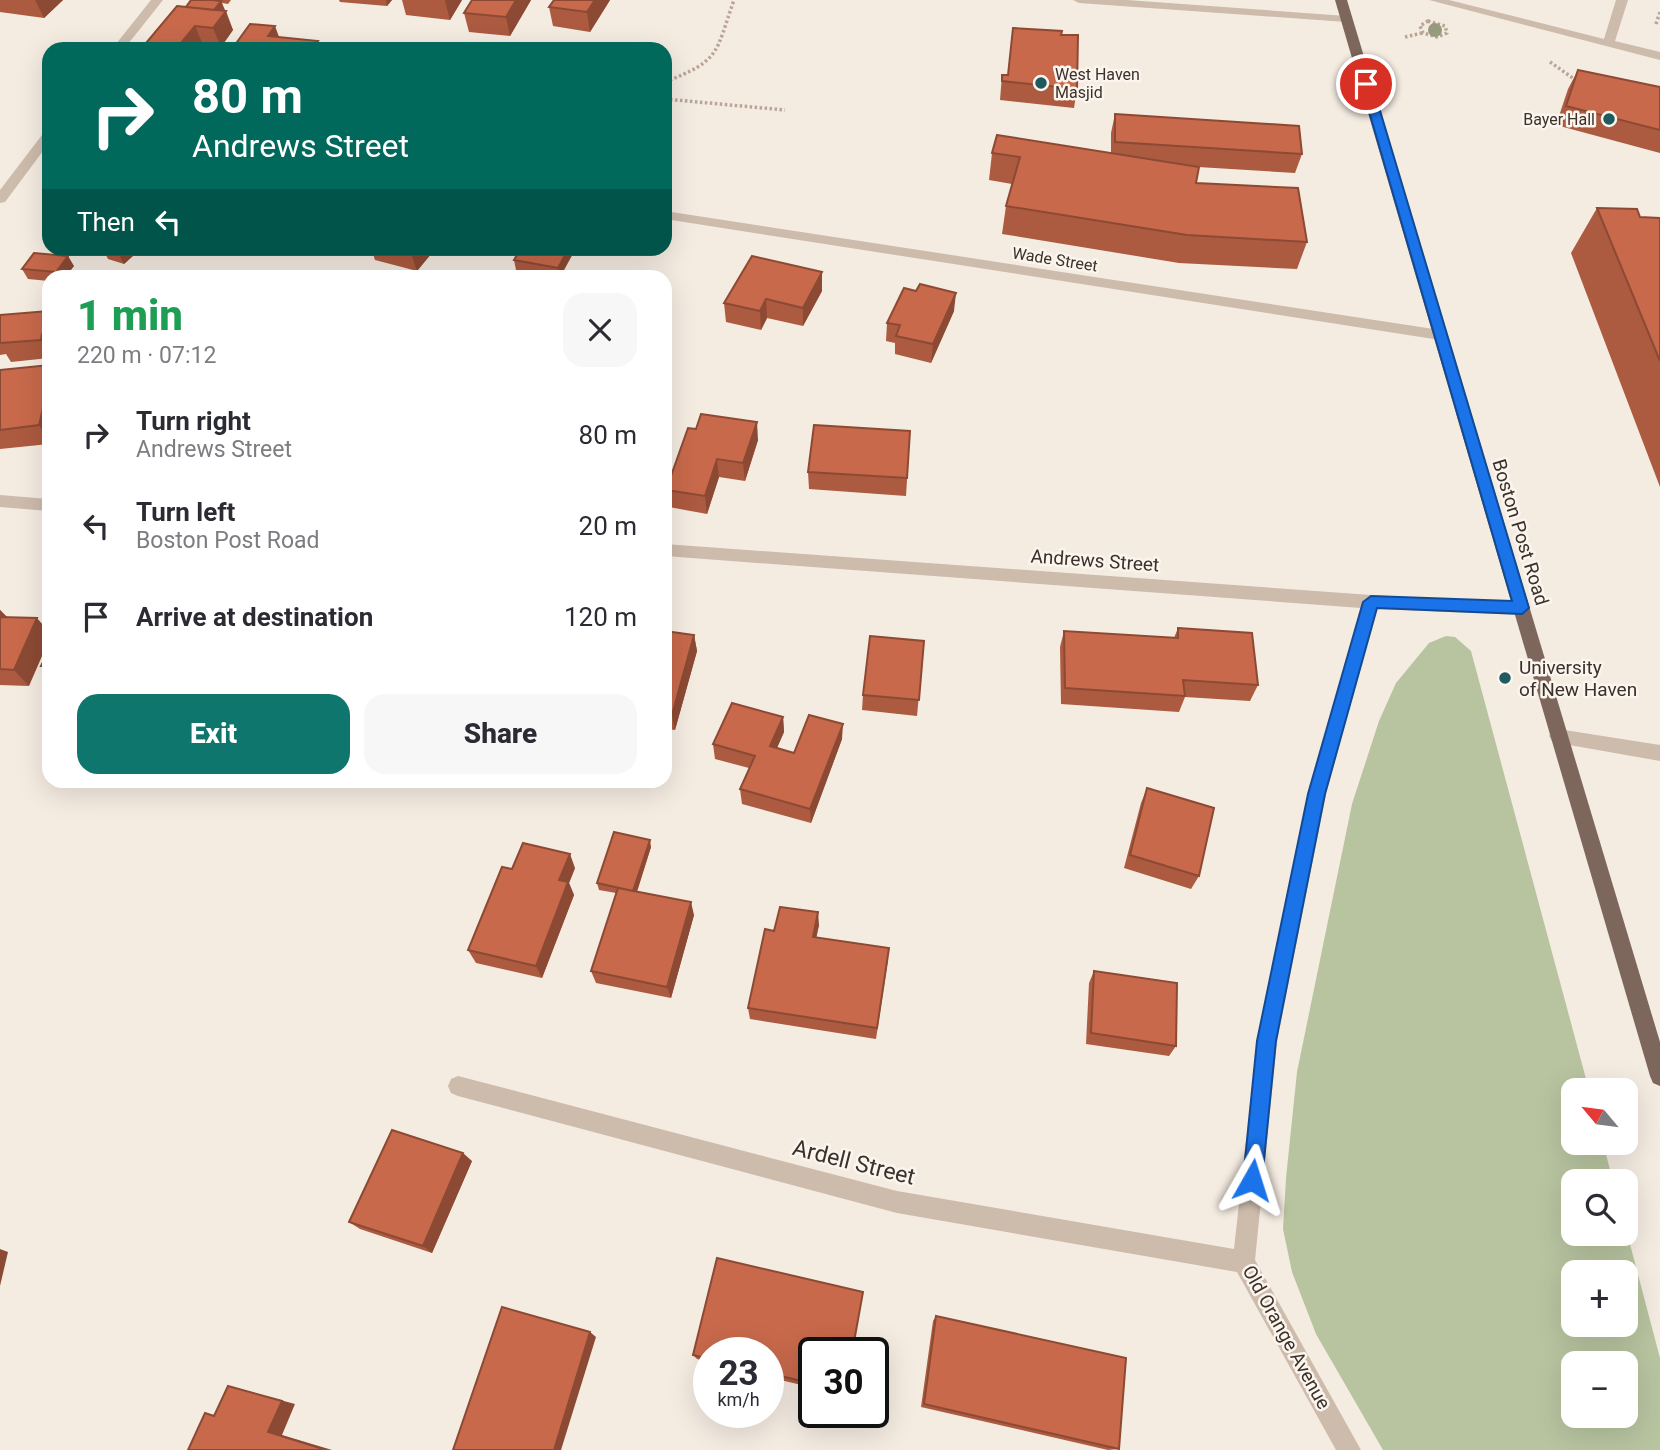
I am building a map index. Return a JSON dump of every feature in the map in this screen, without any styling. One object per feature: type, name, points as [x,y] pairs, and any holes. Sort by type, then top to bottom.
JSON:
[{"type":"main road","name":"Boston Post Road","points":[[1341,0],[1660,1076]]},
{"type":"street","points":[[124,42],[157,0]]},
{"type":"street","points":[[1079,0],[1346,19]]},
{"type":"street","points":[[1435,0],[1660,56]]},
{"type":"street","points":[[1608,44],[1622,0]]},
{"type":"street","points":[[0,199],[42,143]]},
{"type":"street","name":"Wade Street","points":[[672,216],[1440,335]]},
{"type":"street","points":[[0,501],[42,504]]},
{"type":"street","name":"Andrews Street","points":[[672,551],[1371,602],[1522,608]]},
{"type":"street","name":"Old Orange Avenue","points":[[1349,1450],[1244,1262],[1266,1041],[1317,794],[1371,602]]},
{"type":"street","points":[[1558,736],[1660,753]]},
{"type":"street","name":"Ardell Street","points":[[458,1086],[897,1202],[1244,1262]]},
{"type":"path","points":[[672,79],[709,65],[715,57],[734,0]]},
{"type":"path","points":[[1405,37],[1423,33]]},
{"type":"path","points":[[1548,60],[1584,85]]},
{"type":"path","points":[[672,100],[785,110]]},
{"type":"green space","points":[[1446,636],[1455,637],[1471,651],[1586,1078],[1561,1078],[1561,1155],[1606,1155],[1610,1169],[1561,1169],[1561,1246],[1630,1246],[1634,1260],[1561,1260],[1561,1337],[1638,1337],[1638,1275],[1660,1358],[1660,1450],[1383,1450],[1316,1334],[1292,1272],[1283,1229],[1297,1072],[1352,804],[1379,721],[1396,683],[1429,643]]},
{"type":"building","points":[[191,0],[221,1],[214,10],[186,7]]},
{"type":"building","points":[[472,0],[516,0],[506,17],[464,13]]},
{"type":"building","points":[[554,0],[595,0],[587,12],[549,7]]},
{"type":"building","points":[[177,6],[226,11],[213,28],[195,26],[182,42],[147,42]]},
{"type":"building","points":[[250,24],[275,26],[268,36],[318,41],[317,42],[237,42]]},
{"type":"building","name":"West Haven Masjid","points":[[1013,28],[1062,31],[1061,35],[1078,35],[1077,89],[1002,81],[1002,75],[1008,75]]},
{"type":"building","points":[[1578,70],[1660,87],[1660,130],[1566,106]]},
{"type":"building","points":[[1115,114],[1299,126],[1302,154],[1115,142]]},
{"type":"building","points":[[997,135],[1199,167],[1196,183],[1298,188],[1307,242],[1187,235],[1006,206],[1020,157],[992,153]]},
{"type":"building","points":[[1597,208],[1637,209],[1640,217],[1660,218],[1660,361]]},
{"type":"building","points":[[34,253],[42,254],[42,256],[68,256],[58,270],[22,269]]},
{"type":"building","points":[[516,256],[565,256],[558,268],[514,260]]},
{"type":"building","points":[[752,256],[822,272],[803,308],[766,299],[760,311],[724,303]]},
{"type":"building","points":[[920,284],[956,293],[933,344],[896,336],[900,325],[887,323],[904,288],[916,291]]},
{"type":"building","points":[[42,312],[41,340],[0,343],[0,315]]},
{"type":"building","points":[[42,366],[42,413],[39,425],[0,430],[0,370]]},
{"type":"building","points":[[701,414],[757,422],[743,463],[717,459],[705,496],[672,491],[672,473],[688,428],[696,429]]},
{"type":"building","points":[[814,425],[910,431],[907,478],[808,472]]},
{"type":"building","points":[[0,617],[37,618],[14,670],[0,669]]},
{"type":"building","points":[[1178,628],[1252,633],[1258,685],[1183,680],[1185,696],[1065,688],[1064,631],[1178,638]]},
{"type":"building","points":[[672,632],[694,635],[672,715]]},
{"type":"building","points":[[870,636],[924,641],[919,700],[863,695]]},
{"type":"building","points":[[732,703],[783,717],[770,746],[794,753],[809,715],[843,724],[810,809],[740,789],[755,756],[713,744]]},
{"type":"building","points":[[1147,788],[1214,808],[1199,876],[1130,855]]},
{"type":"building","points":[[614,832],[650,840],[633,891],[597,883]]},
{"type":"building","points":[[523,843],[570,854],[559,880],[568,882],[536,966],[468,950],[502,867],[512,869]]},
{"type":"building","points":[[618,888],[691,902],[667,987],[591,971]]},
{"type":"building","points":[[780,907],[818,912],[813,937],[889,948],[877,1028],[748,1008],[765,929],[774,931]]},
{"type":"building","points":[[1094,971],[1177,983],[1176,1046],[1091,1033]]},
{"type":"building","points":[[392,1130],[463,1153],[423,1246],[349,1222]]},
{"type":"building","points":[[717,1258],[863,1292],[855,1337],[798,1337],[798,1380],[784,1377],[784,1337],[697,1337]]},
{"type":"building","points":[[502,1307],[590,1332],[554,1450],[453,1450]]},
{"type":"building","points":[[936,1316],[1126,1358],[1119,1449],[924,1404]]},
{"type":"building","points":[[228,1386],[282,1401],[268,1432],[326,1450],[188,1450],[205,1413],[214,1416]]},
{"type":"place","name":"West Haven Masjid","points":[[1041,83]]},
{"type":"place","name":"Bayer Hall","points":[[1609,119]]},
{"type":"place","name":"University of New Haven","points":[[1505,678]]},
{"type":"route","points":[[1252,1180],[1266,1041],[1317,794],[1371,602],[1522,608],[1366,84]]}]
